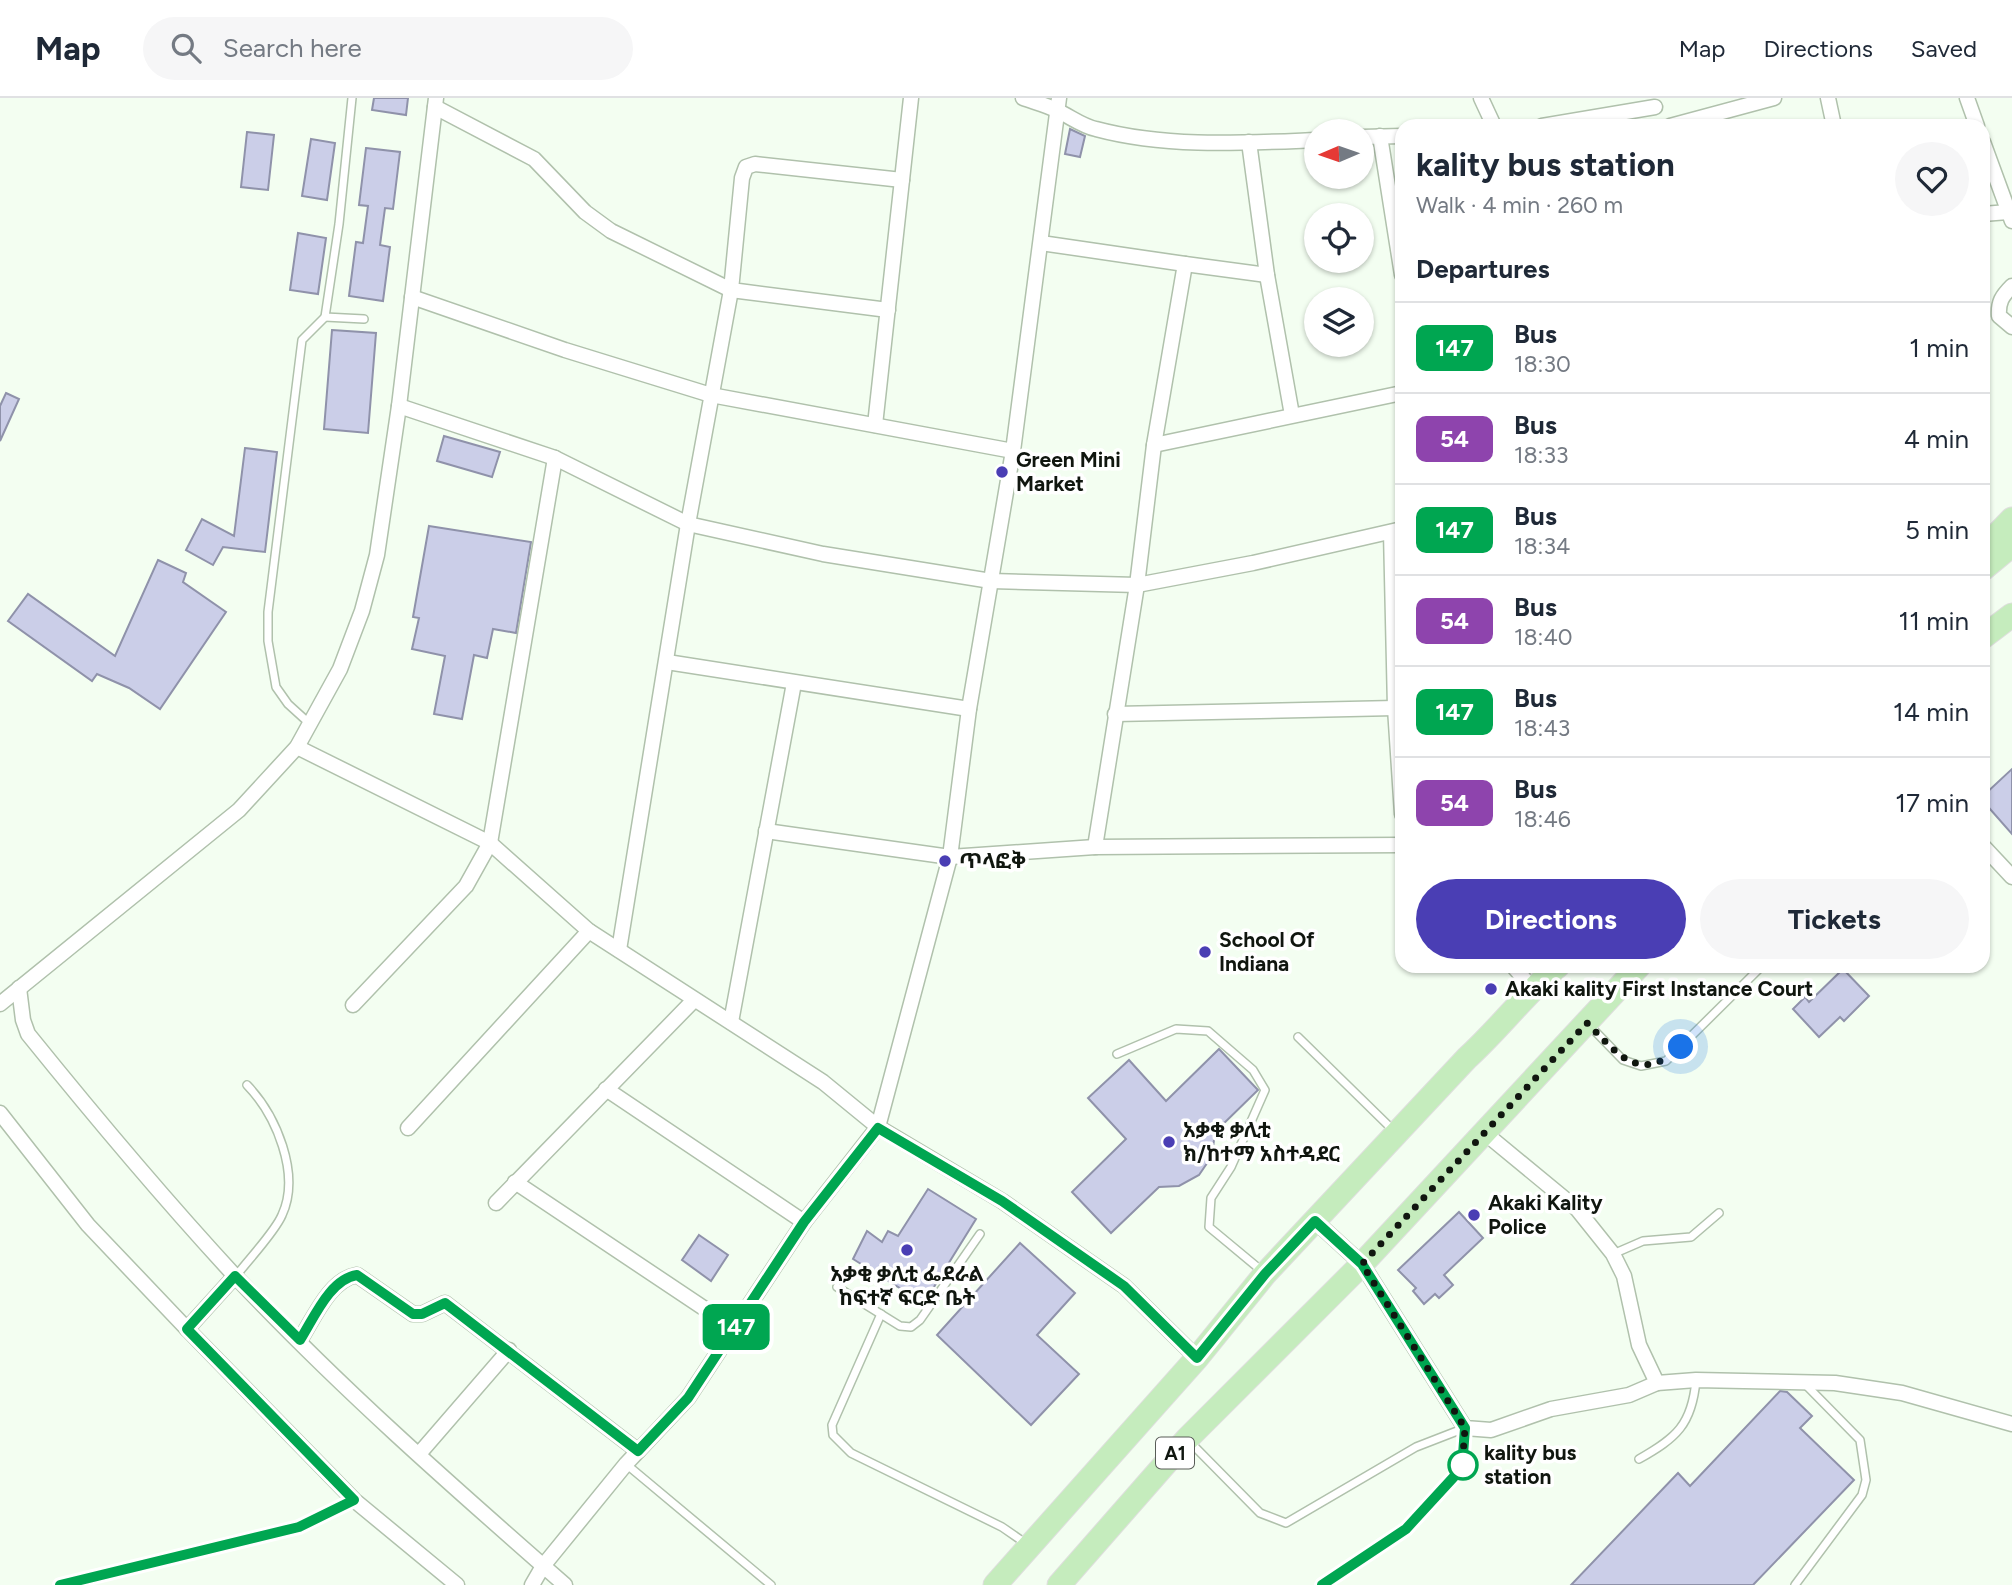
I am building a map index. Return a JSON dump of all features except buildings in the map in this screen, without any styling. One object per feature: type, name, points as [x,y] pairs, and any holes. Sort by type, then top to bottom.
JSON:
[{"type":"main road","points":[[1990,542],[2012,519]]},
{"type":"main road","points":[[1990,563],[2012,545]]},
{"type":"main road","points":[[1990,631],[2012,615]]},
{"type":"main road","name":"A1","points":[[995,1585],[1197,1358],[1265,1274],[1467,1058],[1501,1027],[1532,988],[1550,973]]},
{"type":"main road","name":"A1","points":[[1059,1585],[1187,1440],[1362,1264],[1486,1134],[1633,973]]},
{"type":"street","points":[[875,425],[911,98]]},
{"type":"street","points":[[1023,98],[1058,104],[1077,122],[1097,130],[1169,141],[1304,140]]},
{"type":"street","points":[[1481,98],[1491,119]]},
{"type":"street","points":[[1696,119],[1774,98]]},
{"type":"street","points":[[1828,98],[1833,119]]},
{"type":"street","points":[[1967,98],[1974,119]]},
{"type":"street","points":[[1575,119],[1654,102],[1661,119]]},
{"type":"street","points":[[0,1004],[239,810],[297,747],[340,669],[362,611],[377,555],[399,406],[436,103],[534,159],[585,212],[611,231],[731,290],[888,310]]},
{"type":"street","points":[[532,1585],[543,1566],[626,1464],[688,1398],[804,1222],[878,1128],[950,858],[969,709],[1013,452],[1058,104]]},
{"type":"street","points":[[1374,136],[1395,135]]},
{"type":"street","points":[[1380,136],[1395,231]]},
{"type":"street","points":[[1249,142],[1292,415]]},
{"type":"street","points":[[1990,161],[2010,217],[1990,215]]},
{"type":"street","points":[[619,950],[688,524],[731,290],[742,178],[746,167],[755,164],[902,180]]},
{"type":"street","points":[[1041,243],[1268,275]]},
{"type":"street","points":[[1095,848],[1137,585],[1154,444],[1185,264]]},
{"type":"street","points":[[2012,286],[2001,298],[1998,306],[1999,316],[2012,327]]},
{"type":"street","points":[[412,297],[565,350],[711,395],[1013,452]]},
{"type":"street","points":[[1154,444],[1395,394]]},
{"type":"street","points":[[399,406],[555,458],[688,524],[823,554],[991,581],[1137,585],[1254,563],[1395,530]]},
{"type":"street","points":[[353,1005],[466,886],[490,843],[555,458]]},
{"type":"street","points":[[667,662],[969,709]]},
{"type":"street","points":[[731,1022],[794,683]]},
{"type":"street","points":[[1115,714],[1395,708]]},
{"type":"street","points":[[297,747],[490,843],[589,931],[823,1082],[878,1128],[1002,1201],[1124,1286],[1197,1358]]},
{"type":"street","points":[[766,831],[950,858],[1095,848],[1395,845]]},
{"type":"street","points":[[1990,853],[2012,877]]},
{"type":"street","points":[[408,1128],[589,931]]},
{"type":"street","points":[[1519,973],[1532,988]]},
{"type":"street","points":[[19,988],[28,1034],[140,1172],[235,1276],[345,1388],[565,1585]]},
{"type":"street","points":[[496,1203],[694,1000]]},
{"type":"street","points":[[606,1088],[804,1222]]},
{"type":"street","points":[[0,1113],[88,1225],[187,1329],[354,1500],[457,1585]]},
{"type":"street","points":[[1486,1134],[1577,1209],[1613,1254],[1624,1276],[1639,1345],[1657,1383]]},
{"type":"street","points":[[515,1182],[735,1329]]},
{"type":"street","points":[[1315,1221],[1362,1264],[1465,1428],[1491,1430],[1551,1409],[1629,1395],[1657,1383],[1696,1380],[1802,1381],[1902,1393],[2012,1424]]},
{"type":"street","points":[[300,1340],[337,1284],[346,1277],[357,1275],[413,1314],[422,1314],[445,1303],[638,1451]]},
{"type":"street","points":[[187,1329],[235,1276]]},
{"type":"street","points":[[419,1454],[509,1350]]},
{"type":"lane","points":[[310,724],[288,704],[276,687],[269,658],[268,611],[302,340],[325,317],[339,224],[352,98]]},
{"type":"lane","points":[[325,317],[364,319]]},
{"type":"lane","points":[[1587,1023],[1623,1060],[1641,1066],[1666,1061],[1755,973]]},
{"type":"lane","points":[[1117,1054],[1176,1029],[1208,1031],[1253,1070],[1265,1090],[1231,1167],[1211,1198],[1209,1227],[1265,1274]]},
{"type":"lane","points":[[1298,1037],[1397,1133]]},
{"type":"lane","points":[[235,1276],[282,1215],[289,1180],[283,1147],[263,1102],[247,1085]]},
{"type":"lane","points":[[1613,1254],[1643,1241],[1691,1237],[1719,1213]]},
{"type":"lane","points":[[837,1287],[900,1326],[911,1327],[920,1320],[979,1234]]},
{"type":"lane","points":[[881,1314],[832,1425],[833,1435],[851,1453],[1002,1527],[1030,1547]]},
{"type":"lane","points":[[1639,1459],[1672,1441],[1682,1429],[1694,1402],[1696,1380]]},
{"type":"lane","points":[[1795,1585],[1862,1495],[1866,1480],[1860,1440],[1802,1381]]},
{"type":"lane","points":[[1187,1440],[1260,1513],[1286,1523],[1416,1447],[1465,1428],[1462,1468],[1406,1529],[1322,1585]]},
{"type":"lane","points":[[626,1464],[771,1585]]},
{"type":"lane","points":[[60,1585],[299,1527],[354,1500]]},
{"type":"bus line","name":"147","points":[[60,1585],[299,1527],[354,1500],[187,1329],[235,1276],[300,1340],[337,1284],[346,1277],[357,1275],[413,1314],[422,1314],[445,1303],[638,1451],[688,1398],[804,1222],[878,1128],[1002,1201],[1124,1286],[1197,1358],[1265,1274],[1315,1221],[1362,1264],[1465,1428],[1462,1468],[1406,1529],[1322,1585]]},
{"type":"place","name":"Green Mini Market","points":[[1002,472]]},
{"type":"place","name":"ጥላፎቅ","points":[[945,861]]},
{"type":"place","name":"School Of Indiana","points":[[1205,952]]},
{"type":"place","name":"Akaki kality First Instance Court","points":[[1491,989]]},
{"type":"place","name":"አቃቂ ቃሊቲ ክ/ከተማ አስተዳደር","points":[[1169,1142]]},
{"type":"place","name":"Akaki Kality Police","points":[[1474,1215]]},
{"type":"place","name":"አቃቂ ቃሊቲ ፌደራል ከፍተኛ ፍርድ ቤት","points":[[907,1250]]},
{"type":"place","name":"kality bus station","points":[[1463,1465]]},
{"type":"route","points":[[1463,1465],[1462,1468],[1465,1428],[1362,1264],[1587,1023],[1623,1060],[1641,1066],[1666,1061],[1681,1047]]}]
